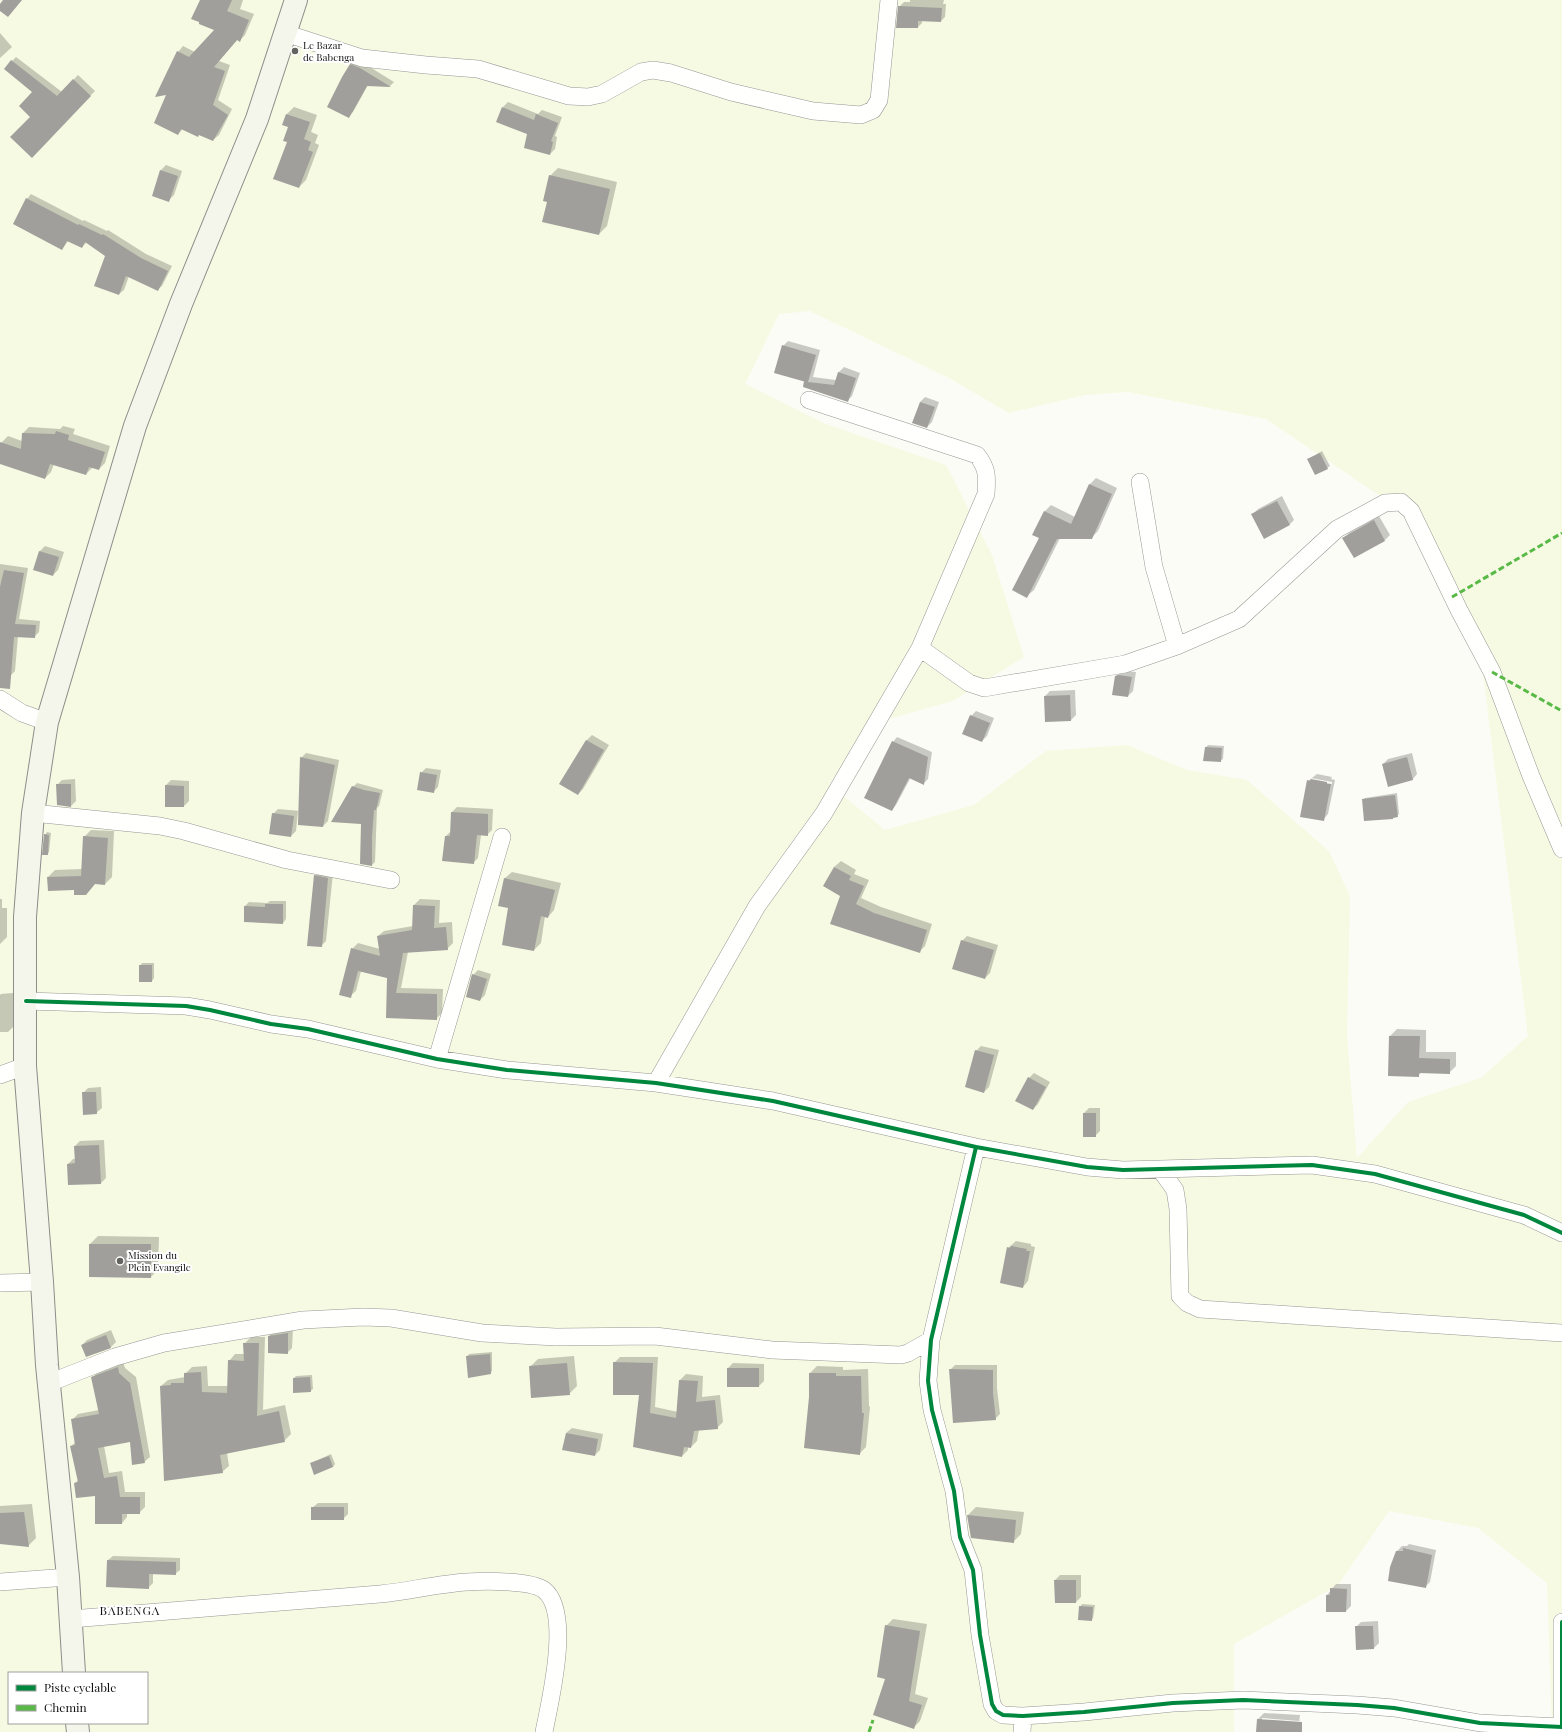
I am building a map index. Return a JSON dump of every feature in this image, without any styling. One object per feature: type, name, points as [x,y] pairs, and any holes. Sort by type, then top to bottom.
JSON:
[{"type":"main road","points":[[74,1672],[68,1577],[49,1383],[25,1066],[25,917],[33,813],[47,722],[135,426],[181,304],[257,118],[296,0]]},
{"type":"street","points":[[285,33],[362,58],[478,69],[569,96],[588,97],[602,94],[641,72],[653,70],[671,73],[731,92],[813,111],[861,115],[873,110],[879,100],[889,0]]},
{"type":"street","points":[[656,1083],[757,906],[824,813],[920,648],[986,494],[987,475],[984,464],[977,456],[809,400]]},
{"type":"street","points":[[1140,482],[1154,567],[1177,646]]},
{"type":"street","points":[[920,648],[969,683],[984,688],[1125,664],[1177,646],[1239,619],[1337,529],[1386,503],[1401,502],[1411,511],[1459,610],[1492,672],[1531,776],[1562,849]]},
{"type":"street","points":[[0,699],[22,713],[47,722]]},
{"type":"street","points":[[33,813],[160,826],[184,831],[287,860],[391,880]]},
{"type":"street","points":[[437,1059],[502,837]]},
{"type":"street","points":[[26,1001],[186,1006],[271,1024],[308,1029],[437,1059],[507,1070],[656,1083],[773,1101],[976,1147],[1087,1167],[1123,1170],[1312,1165],[1375,1174],[1524,1215],[1562,1233]]},
{"type":"street","points":[[0,1075],[25,1066]]},
{"type":"street","points":[[976,1147],[931,1340],[928,1381],[932,1410],[954,1491],[960,1537],[973,1570],[980,1635],[992,1704],[996,1711],[1023,1724],[1084,1712],[1173,1703],[1243,1700],[1394,1708],[1480,1723],[1562,1727],[1562,1622]]},
{"type":"street","points":[[1160,1169],[1175,1190],[1178,1209],[1180,1296],[1187,1303],[1200,1309],[1562,1332]]},
{"type":"street","points":[[0,1283],[42,1282]]},
{"type":"street","points":[[49,1383],[115,1357],[164,1343],[303,1320],[391,1318],[482,1333],[556,1337],[655,1336],[772,1350],[901,1355],[908,1353],[931,1340]]},
{"type":"street","points":[[0,1582],[68,1577]]},
{"type":"street","points":[[71,1619],[382,1594],[468,1582],[527,1583],[543,1589],[551,1599],[556,1612],[558,1633],[554,1676],[544,1732]]},
{"type":"green space","points":[[0,0],[1562,0],[1562,1732],[1552,1732],[1547,1583],[1478,1528],[1389,1511],[1338,1585],[1234,1644],[1234,1732],[0,1732]],"holes":[[[810,311],[949,378],[1009,413],[1085,395],[1128,392],[1266,419],[1419,522],[1482,665],[1528,1036],[1481,1078],[1408,1102],[1357,1158],[1347,1036],[1350,896],[1329,851],[1247,780],[1187,770],[1127,745],[1046,751],[974,805],[885,830],[829,784],[874,723],[953,701],[1024,657],[992,555],[946,465],[823,423],[745,384],[779,314]]]},
{"type":"building","points":[[3,0],[22,0],[8,17],[0,11],[0,4]]},
{"type":"building","points":[[200,0],[232,0],[227,11],[249,20],[240,42],[237,40],[214,67],[225,71],[213,105],[228,115],[213,141],[199,135],[198,137],[181,129],[178,135],[154,123],[166,95],[155,97],[177,51],[189,57],[214,30],[191,19]]},
{"type":"building","points":[[898,6],[942,8],[941,22],[918,21],[918,28],[896,28]]},
{"type":"building","points":[[11,60],[57,96],[73,79],[91,96],[32,158],[10,137],[30,117],[19,106],[32,92],[4,69]]},
{"type":"building","points":[[350,64],[360,68],[391,87],[367,86],[349,118],[327,107]]},
{"type":"building","points":[[502,107],[534,120],[536,114],[558,123],[551,141],[553,142],[550,155],[524,148],[527,134],[496,122]]},
{"type":"building","points":[[286,114],[310,122],[304,139],[311,142],[308,150],[313,152],[299,188],[273,179],[287,142],[283,141],[288,127],[282,125]]},
{"type":"building","points":[[160,170],[178,176],[169,202],[152,196]]},
{"type":"building","points":[[549,175],[610,189],[599,235],[542,222],[547,202],[543,201]]},
{"type":"building","points":[[26,198],[78,225],[79,224],[102,235],[103,234],[141,258],[168,271],[158,291],[126,276],[119,295],[94,286],[105,256],[85,242],[82,248],[67,241],[62,250],[13,224]]},
{"type":"building","points":[[782,345],[816,355],[808,382],[834,385],[838,372],[856,378],[848,402],[803,387],[804,381],[774,373]]},
{"type":"building","points":[[920,402],[935,407],[927,428],[912,423]]},
{"type":"building","points":[[56,431],[69,435],[68,440],[105,452],[99,470],[89,467],[86,475],[50,464],[45,479],[0,464],[0,442],[21,449],[22,433],[55,434]]},
{"type":"building","points":[[1320,453],[1328,469],[1315,475],[1307,459]]},
{"type":"building","points":[[1089,484],[1112,494],[1092,539],[1057,539],[1027,598],[1012,590],[1039,538],[1032,535],[1044,511],[1071,524]]},
{"type":"building","points":[[1277,501],[1290,525],[1264,539],[1251,514]]},
{"type":"building","points":[[1374,520],[1385,541],[1354,558],[1342,538]]},
{"type":"building","points":[[39,551],[59,557],[53,576],[33,570]]},
{"type":"building","points":[[4,570],[24,573],[15,624],[36,625],[35,638],[14,637],[10,689],[0,688],[0,587]]},
{"type":"building","points":[[1119,675],[1132,677],[1128,697],[1112,695],[1115,676]]},
{"type":"building","points":[[1070,695],[1071,721],[1045,722],[1044,696]]},
{"type":"building","points":[[970,715],[990,723],[982,742],[962,734]]},
{"type":"building","points":[[586,740],[604,750],[578,795],[559,784]]},
{"type":"building","points":[[892,741],[928,757],[924,785],[909,778],[892,811],[864,798]]},
{"type":"building","points":[[1205,747],[1222,748],[1221,762],[1203,761]]},
{"type":"building","points":[[300,757],[335,765],[323,827],[298,825]]},
{"type":"building","points":[[1407,757],[1413,780],[1388,787],[1382,764]]},
{"type":"building","points":[[420,772],[437,775],[434,793],[417,790]]},
{"type":"building","points":[[1311,779],[1331,784],[1324,821],[1300,817],[1307,780],[1310,781]]},
{"type":"building","points":[[56,784],[71,784],[71,807],[57,805]]},
{"type":"building","points":[[165,785],[184,786],[184,807],[165,807]]},
{"type":"building","points":[[352,786],[380,793],[376,810],[374,810],[372,866],[360,864],[361,824],[331,822]]},
{"type":"building","points":[[1395,795],[1398,817],[1393,819],[1364,821],[1362,799]]},
{"type":"building","points":[[451,812],[488,814],[488,836],[477,835],[474,864],[442,861],[445,836],[450,836]]},
{"type":"building","points":[[272,813],[294,816],[291,837],[269,834]]},
{"type":"building","points":[[44,834],[49,835],[48,855],[42,855]]},
{"type":"building","points":[[83,836],[108,838],[105,885],[95,884],[86,895],[74,895],[74,890],[48,891],[47,877],[81,876]]},
{"type":"building","points":[[834,867],[851,876],[849,880],[864,886],[856,904],[874,913],[927,930],[920,953],[830,924],[840,896],[823,886]]},
{"type":"building","points":[[314,875],[328,878],[322,947],[307,946]]},
{"type":"building","points":[[504,878],[555,890],[548,918],[541,916],[534,951],[502,945],[508,908],[498,906]]},
{"type":"building","points":[[265,904],[283,904],[283,924],[244,922],[244,906],[265,907]]},
{"type":"building","points":[[413,905],[435,906],[434,928],[446,927],[448,950],[403,953],[396,993],[437,994],[437,1020],[386,1018],[387,978],[358,971],[351,998],[339,995],[351,948],[380,956],[377,936],[412,930]]},
{"type":"building","points":[[961,940],[994,950],[985,979],[952,969]]},
{"type":"building","points":[[139,965],[152,965],[152,982],[139,982]]},
{"type":"building","points":[[472,974],[487,979],[480,1001],[466,997]]},
{"type":"building","points":[[1389,1036],[1420,1036],[1419,1058],[1450,1059],[1450,1074],[1419,1073],[1419,1077],[1388,1076]]},
{"type":"building","points":[[975,1050],[994,1055],[984,1093],[965,1087]]},
{"type":"building","points":[[1028,1077],[1046,1087],[1033,1110],[1015,1101]]},
{"type":"building","points":[[82,1092],[96,1092],[97,1114],[83,1115]]},
{"type":"building","points":[[1083,1113],[1096,1113],[1096,1137],[1083,1137]]},
{"type":"building","points":[[99,1145],[101,1184],[68,1185],[67,1164],[75,1163],[74,1146]]},
{"type":"building","name":"Mission du Plein Evangile","points":[[89,1244],[151,1244],[151,1278],[89,1277]]},
{"type":"building","points":[[1011,1246],[1030,1251],[1023,1288],[1000,1283],[1007,1247],[1010,1248]]},
{"type":"building","points":[[288,1333],[288,1354],[268,1353],[268,1336]]},
{"type":"building","points":[[106,1335],[111,1348],[86,1357],[81,1345]]},
{"type":"building","points":[[243,1343],[259,1343],[257,1416],[279,1411],[285,1442],[220,1455],[223,1473],[164,1481],[160,1386],[171,1385],[171,1383],[184,1383],[184,1373],[201,1372],[202,1392],[227,1393],[228,1360],[244,1361]]},
{"type":"building","points":[[490,1354],[491,1374],[468,1378],[466,1356]]},
{"type":"building","points":[[613,1362],[653,1363],[650,1413],[676,1418],[679,1380],[698,1381],[696,1402],[715,1400],[718,1429],[694,1431],[691,1448],[684,1447],[682,1457],[633,1447],[639,1395],[613,1395]]},
{"type":"building","points":[[567,1363],[570,1395],[531,1398],[529,1366]]},
{"type":"building","points":[[118,1367],[119,1373],[130,1383],[145,1463],[132,1465],[130,1442],[98,1448],[104,1478],[117,1476],[120,1497],[140,1497],[140,1514],[122,1514],[122,1524],[95,1524],[95,1496],[76,1498],[74,1483],[78,1482],[70,1446],[75,1445],[71,1419],[99,1414],[91,1377]]},
{"type":"building","points":[[727,1368],[759,1368],[759,1387],[727,1387]]},
{"type":"building","points":[[949,1369],[993,1370],[993,1393],[996,1420],[953,1423]]},
{"type":"building","points":[[809,1373],[836,1373],[836,1376],[861,1376],[862,1413],[864,1413],[860,1455],[804,1448],[809,1397]]},
{"type":"building","points":[[310,1377],[311,1392],[293,1393],[293,1378]]},
{"type":"building","points":[[566,1433],[598,1439],[595,1456],[562,1450]]},
{"type":"building","points":[[329,1456],[333,1467],[314,1475],[310,1463]]},
{"type":"building","points":[[311,1507],[344,1507],[344,1520],[311,1520]]},
{"type":"building","points":[[24,1512],[29,1547],[0,1544],[0,1513]]},
{"type":"building","points":[[967,1515],[1016,1520],[1014,1543],[971,1538]]},
{"type":"building","points":[[1403,1548],[1432,1555],[1426,1588],[1388,1581],[1390,1567],[1396,1551],[1403,1551]]},
{"type":"building","points":[[107,1560],[176,1562],[176,1575],[149,1574],[149,1589],[106,1587]]},
{"type":"building","points":[[1054,1580],[1076,1580],[1076,1603],[1055,1603]]},
{"type":"building","points":[[1330,1588],[1347,1589],[1346,1612],[1326,1612],[1326,1595],[1330,1595]]},
{"type":"building","points":[[1079,1606],[1093,1607],[1092,1621],[1078,1620]]},
{"type":"building","points":[[885,1625],[920,1631],[909,1701],[922,1705],[914,1729],[873,1715],[885,1679],[877,1677]]},
{"type":"building","points":[[1355,1626],[1373,1626],[1374,1649],[1356,1650]]},
{"type":"building","points":[[1257,1719],[1302,1722],[1302,1732],[1256,1732]]},
{"type":"marked path","points":[[1452,597],[1562,533]]},
{"type":"marked path","points":[[1492,672],[1562,711]]},
{"type":"marked path","points":[[869,1732],[873,1720]]},
{"type":"cycle path","points":[[26,1001],[186,1006],[271,1024],[308,1029],[437,1059],[507,1070],[656,1083],[773,1101],[976,1147],[1087,1167],[1123,1170],[1312,1165],[1375,1174],[1524,1215],[1562,1233]]},
{"type":"cycle path","points":[[976,1147],[931,1340],[928,1381],[932,1410],[954,1491],[960,1537],[973,1570],[980,1635],[992,1704],[996,1711],[1003,1715],[1023,1716],[1084,1712],[1173,1703],[1243,1700],[1394,1708],[1480,1723],[1562,1727],[1562,1622]]},
{"type":"place","name":"Le Bazar de Babenga","points":[[295,51]]},
{"type":"place","name":"Mission du Plein Evangile","points":[[120,1261]]},
{"type":"district","name":"BABENGA","points":[[130,1611]]}]
